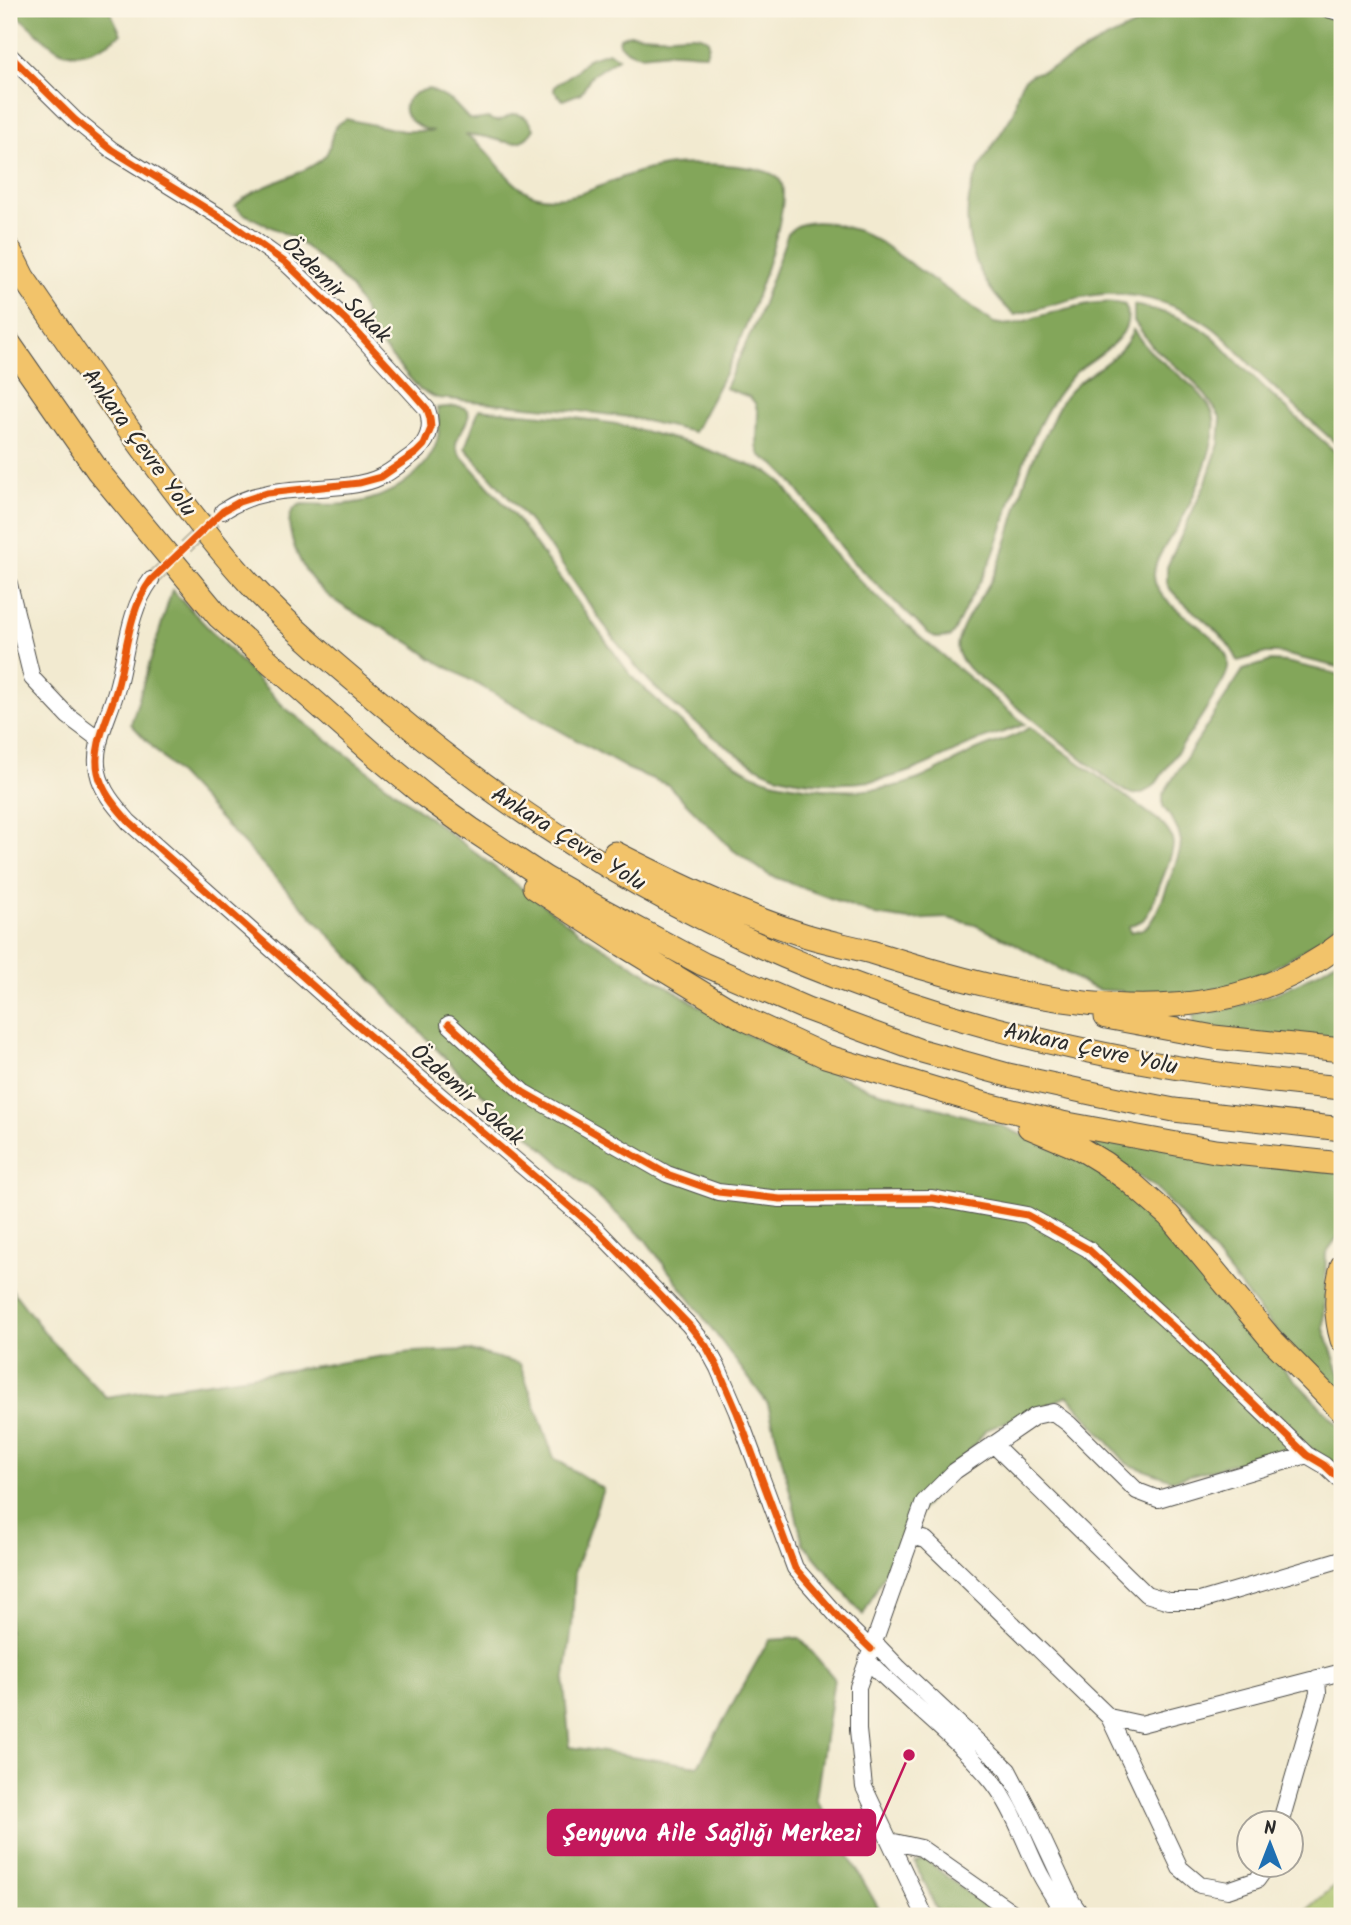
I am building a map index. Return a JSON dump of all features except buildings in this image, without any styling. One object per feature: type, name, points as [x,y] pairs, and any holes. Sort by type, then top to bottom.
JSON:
[{"type":"highway","name":"Ankara Çevre Yolu","points":[[9,249],[23,277],[135,440],[224,555],[273,608],[417,733],[504,799],[601,862],[653,891],[791,959],[920,1007],[1048,1041],[1174,1067],[1342,1088]]},
{"type":"highway","name":"Ankara Çevre Yolu","points":[[9,343],[98,471],[219,617],[425,796],[536,872],[703,964],[807,1009],[918,1050],[1008,1075],[1174,1110],[1342,1129]]},
{"type":"highway","points":[[219,617],[290,694],[448,828],[557,903],[672,975],[745,1019],[825,1056],[905,1087],[1028,1126],[1082,1149],[1104,1163],[1169,1216],[1271,1339],[1342,1411]]},
{"type":"highway","points":[[324,655],[574,831],[663,878],[726,905],[806,936],[851,946],[1076,1010],[1172,1030],[1342,1050]]},
{"type":"highway","points":[[967,981],[1072,1002],[1136,1007],[1180,1005],[1223,999],[1264,986],[1301,970],[1342,943]]},
{"type":"highway","points":[[825,1056],[992,1106],[1062,1123],[1215,1151],[1342,1164]]},
{"type":"highway","points":[[1342,1266],[1336,1301],[1342,1340]]},
{"type":"street","points":[[1328,9],[1342,13]]},
{"type":"street","name":"Özdemir Sokak","points":[[9,55],[95,138],[233,225],[286,262],[347,321],[427,409],[431,428],[424,445],[381,477],[359,483],[267,493],[239,502],[223,511]]},
{"type":"street","name":"Özdemir Sokak","points":[[151,580],[142,591],[134,612],[117,689],[97,751],[98,773],[109,799],[129,822],[356,1024],[596,1229],[689,1325],[706,1346],[737,1412],[794,1568],[871,1650]]},
{"type":"street","points":[[9,584],[32,678],[68,716],[100,740]]},
{"type":"street","points":[[449,1024],[523,1092],[667,1174],[718,1192],[780,1199],[932,1198],[1027,1215],[1088,1249],[1189,1341],[1307,1455],[1324,1465],[1342,1482]]},
{"type":"street","points":[[925,1916],[864,1787],[858,1730],[858,1687],[924,1502],[955,1471],[993,1444],[1035,1416],[1053,1412],[1069,1424],[1137,1491],[1158,1499],[1307,1455]]},
{"type":"street","points":[[993,1444],[1146,1594],[1169,1601],[1200,1601],[1342,1559]]},
{"type":"street","points":[[912,1536],[926,1540],[1109,1717],[1180,1868],[1200,1885],[1228,1890],[1257,1880]]},
{"type":"street","points":[[871,1650],[887,1681],[945,1732],[989,1776],[1012,1811],[1040,1874],[1065,1916]]},
{"type":"street","points":[[871,1650],[898,1667],[1008,1770],[1072,1902],[1082,1916]]},
{"type":"street","points":[[1109,1717],[1141,1724],[1342,1672]]},
{"type":"street","points":[[1284,1810],[1318,1693],[1317,1678]]},
{"type":"street","points":[[890,1841],[921,1848],[1018,1916]]},
{"type":"green space","points":[[12,9],[109,9],[121,34],[92,51],[67,53],[50,44]]},
{"type":"green space","points":[[1171,9],[1310,9],[1342,21],[1342,449],[1256,371],[1224,337],[1198,318],[1148,299],[1109,294],[1074,299],[1015,315],[990,288],[974,254],[967,218],[974,181],[1014,111],[1019,89],[1025,79],[1057,66],[1098,43]]},
{"type":"green space","points":[[629,34],[698,36],[708,39],[709,44],[706,54],[672,52],[644,55],[632,53],[619,44],[620,38]]},
{"type":"green space","points":[[608,52],[618,58],[591,76],[581,93],[563,100],[554,91],[555,86],[587,59]]},
{"type":"green space","points":[[429,89],[452,101],[469,119],[488,118],[498,121],[515,114],[527,118],[534,129],[521,141],[506,142],[465,135],[485,150],[519,187],[542,197],[570,196],[639,172],[676,165],[707,164],[758,169],[779,179],[783,191],[781,212],[767,268],[731,361],[694,432],[628,417],[437,398],[420,390],[369,331],[364,311],[351,288],[330,267],[296,239],[242,213],[235,206],[252,193],[322,159],[328,151],[334,129],[346,119],[403,131],[434,131],[416,125],[405,112],[405,106],[411,97]]},
{"type":"green space","points":[[816,222],[859,231],[880,242],[994,323],[1016,323],[1093,303],[1125,305],[1128,316],[1121,336],[1073,375],[1042,420],[1025,459],[991,560],[950,637],[937,638],[928,633],[853,562],[789,479],[760,455],[757,446],[758,413],[755,403],[750,397],[725,388],[757,320],[788,233],[797,226]]},
{"type":"green space","points":[[1134,305],[1179,318],[1209,334],[1342,457],[1342,668],[1279,653],[1266,653],[1238,661],[1216,631],[1170,589],[1167,583],[1167,567],[1206,482],[1219,444],[1221,418],[1192,380],[1152,346],[1134,321]]},
{"type":"green space","points":[[1133,330],[1149,350],[1201,396],[1213,414],[1213,436],[1205,467],[1187,510],[1157,562],[1154,576],[1157,588],[1166,600],[1219,644],[1226,655],[1228,667],[1207,707],[1155,785],[1136,794],[1126,792],[1109,780],[969,669],[957,649],[964,625],[999,564],[1028,471],[1062,401],[1079,382],[1120,351]]},
{"type":"green space","points":[[456,406],[468,412],[456,445],[461,456],[513,514],[635,680],[702,741],[732,762],[765,779],[813,788],[859,790],[890,787],[919,779],[1030,727],[1158,820],[1171,837],[1173,844],[1170,858],[1148,913],[1143,920],[1129,926],[1130,932],[1144,928],[1151,922],[1166,891],[1180,850],[1178,831],[1163,806],[1163,794],[1243,670],[1271,661],[1342,675],[1342,918],[1322,939],[1268,971],[1236,984],[1205,992],[1124,1001],[1122,991],[1099,990],[1089,986],[1012,942],[975,925],[947,918],[909,920],[875,915],[769,875],[733,850],[668,785],[628,769],[431,658],[410,643],[346,608],[327,595],[311,578],[298,557],[290,530],[292,511],[302,504],[335,505],[360,502],[380,496],[404,483],[424,465],[436,443],[439,427],[437,408]]},
{"type":"green space","points":[[479,409],[616,424],[689,443],[768,472],[781,482],[834,554],[867,588],[921,638],[1025,724],[980,740],[900,775],[871,781],[811,782],[776,775],[753,764],[691,719],[649,681],[609,632],[538,532],[465,448]]},
{"type":"green space","points":[[172,590],[284,707],[579,932],[740,1031],[869,1089],[1002,1126],[1101,1170],[1176,1237],[1258,1342],[1342,1429],[1342,1474],[1311,1448],[1263,1456],[1172,1480],[1127,1464],[1068,1396],[986,1430],[910,1524],[863,1615],[803,1543],[768,1404],[644,1238],[462,1076],[131,724]]},
{"type":"green space","points":[[1342,957],[1342,1045],[1193,1028],[1193,1015],[1253,1002],[1271,995]]},
{"type":"green space","points":[[1097,1136],[1342,1168],[1342,1231],[1326,1253],[1324,1329],[1342,1381],[1342,1404],[1264,1317],[1211,1249],[1156,1188],[1090,1144]]},
{"type":"green space","points":[[9,1286],[49,1338],[106,1397],[412,1352],[469,1350],[520,1364],[554,1458],[603,1489],[575,1570],[572,1627],[564,1684],[570,1747],[698,1766],[769,1640],[800,1638],[834,1678],[816,1798],[883,1916],[9,1916]]},
{"type":"green space","points":[[925,1859],[1001,1916],[940,1916],[915,1863]]},
{"type":"green space","points":[[1342,1876],[1342,1916],[1300,1916],[1340,1881]]},
{"type":"tunnel","points":[[151,580],[223,511]]},
{"type":"cycle path","points":[[9,55],[75,120],[112,150],[233,225],[286,263],[347,321],[427,409],[430,418],[431,428],[424,445],[381,477],[359,483],[267,493],[239,502],[223,511],[151,580],[137,605],[117,688],[97,751],[98,772],[106,793],[129,822],[356,1024],[596,1229],[689,1325],[706,1346],[718,1368],[795,1568],[839,1618],[871,1649]]},
{"type":"cycle path","points":[[449,1024],[523,1092],[667,1174],[718,1192],[780,1199],[932,1198],[1027,1215],[1088,1249],[1189,1341],[1307,1455],[1324,1465],[1342,1482]]},
{"type":"place","name":"Şenyuva Aile Sağlığı Merkezi","points":[[909,1755]]}]
